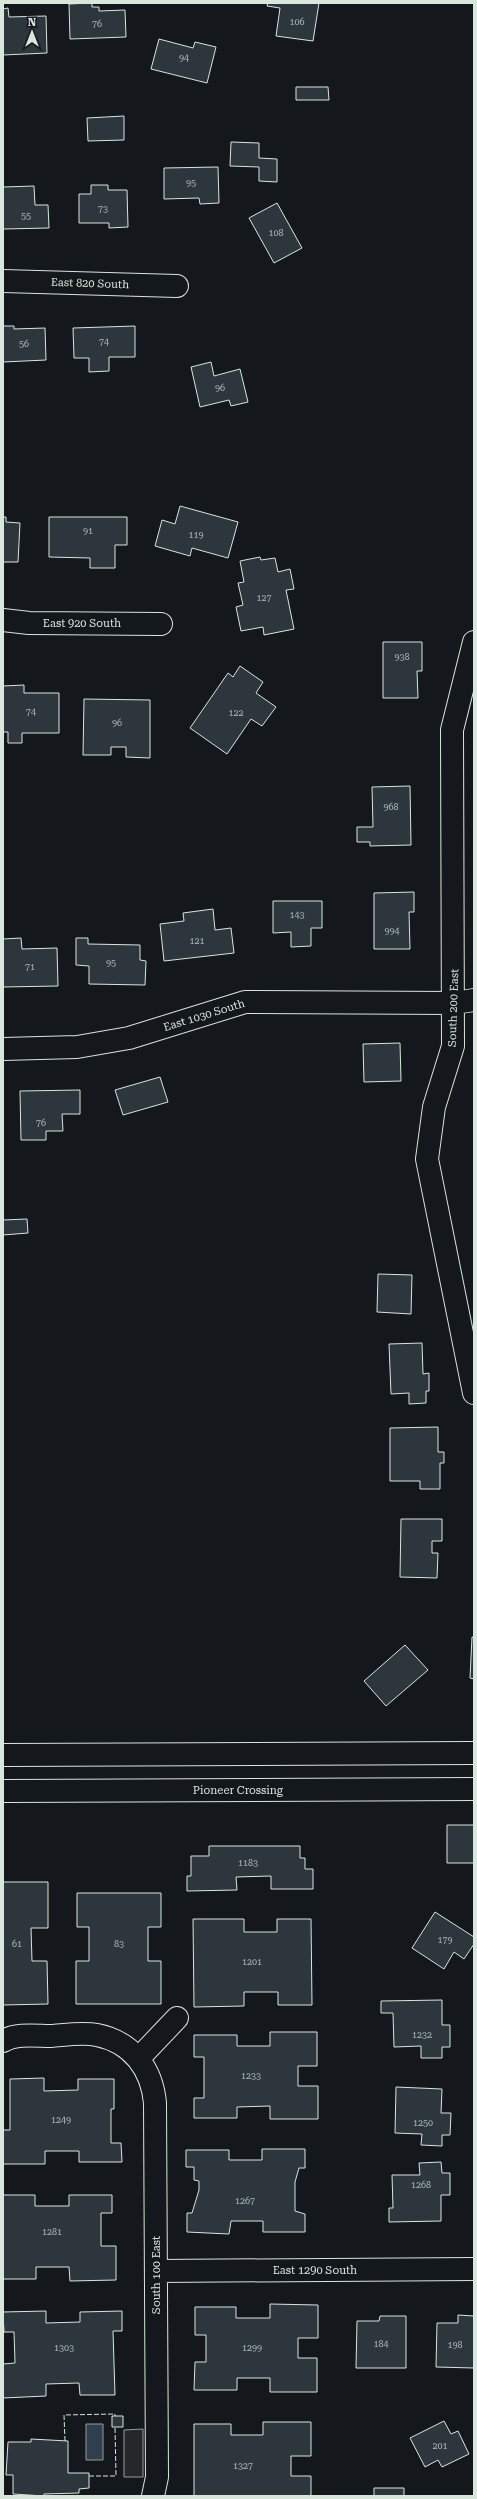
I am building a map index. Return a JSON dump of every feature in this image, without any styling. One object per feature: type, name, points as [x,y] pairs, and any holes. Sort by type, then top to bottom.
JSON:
[{"type":"main road","name":"East 820 South","points":[[3,281],[177,286]]},
{"type":"main road","name":"East 920 South","points":[[3,620],[29,623],[161,624]]},
{"type":"main road","name":"South 200 East","points":[[474,642],[452,730],[464,1001],[453,1046],[434,1107],[426,1159],[474,1394]]},
{"type":"main road","name":"East 1030 South","points":[[3,1049],[77,1047],[129,1038],[245,1002],[464,1001]]},
{"type":"main road","points":[[3,1755],[474,1753]]},
{"type":"main road","name":"Pioneer Crossing","points":[[3,1791],[474,1789]]},
{"type":"main road","points":[[138,2058],[177,2018]]},
{"type":"main road","name":"South 100 East","points":[[3,2041],[21,2036],[96,2035],[127,2048],[138,2058],[150,2076],[154,2089],[156,2271],[157,2476],[153,2496]]},
{"type":"main road","name":"East 1290 South","points":[[156,2271],[474,2269]]},
{"type":"shaded area","points":[[143,2429],[143,2477],[124,2477],[124,2430]]},
{"type":"water","points":[[86,2424],[103,2424],[103,2460],[86,2460]]},
{"type":"building","points":[[92,3],[92,7],[99,7],[99,11],[125,10],[126,37],[70,39],[69,4]]},
{"type":"building","points":[[268,3],[319,3],[313,41],[276,36],[280,8],[267,6]]},
{"type":"building","points":[[8,8],[9,17],[46,16],[47,53],[3,55],[3,9]]},
{"type":"building","points":[[159,39],[193,48],[195,42],[216,47],[207,83],[151,69]]},
{"type":"building","points":[[296,87],[328,87],[329,100],[296,100]]},
{"type":"building","points":[[124,116],[124,140],[88,141],[87,118]]},
{"type":"building","points":[[231,142],[259,143],[259,158],[277,159],[277,182],[259,181],[259,167],[230,166]]},
{"type":"building","points":[[218,167],[219,203],[200,204],[199,198],[164,199],[164,168]]},
{"type":"building","points":[[91,185],[108,185],[108,190],[127,190],[128,227],[109,228],[109,223],[79,223],[79,194],[91,194]]},
{"type":"building","points":[[34,186],[35,205],[48,205],[49,228],[3,229],[3,187]]},
{"type":"building","points":[[277,203],[302,248],[274,263],[249,218]]},
{"type":"building","points":[[3,326],[14,326],[14,329],[45,328],[46,360],[3,362]]},
{"type":"building","points":[[135,326],[135,357],[109,357],[109,371],[89,372],[89,358],[74,358],[73,328]]},
{"type":"building","points":[[211,362],[214,376],[240,369],[248,402],[231,406],[229,400],[200,407],[191,367]]},
{"type":"building","points":[[180,506],[238,522],[228,558],[192,548],[190,556],[155,546],[162,520],[175,524]]},
{"type":"building","points":[[3,517],[6,517],[6,522],[20,523],[18,562],[3,562]]},
{"type":"building","points":[[49,517],[127,517],[127,545],[115,545],[115,568],[90,568],[90,558],[49,557]]},
{"type":"building","points":[[260,557],[261,560],[275,558],[278,572],[290,569],[294,589],[286,590],[294,629],[264,635],[263,627],[241,631],[236,607],[243,605],[238,583],[244,582],[240,561]]},
{"type":"building","points":[[383,642],[422,642],[422,671],[417,671],[418,698],[383,698]]},
{"type":"building","points":[[240,666],[263,682],[256,693],[276,707],[262,726],[251,719],[227,754],[190,728],[228,673],[233,677]]},
{"type":"building","points":[[24,685],[24,693],[59,693],[59,733],[22,733],[22,743],[8,743],[8,732],[3,732],[3,686]]},
{"type":"building","points":[[84,699],[150,700],[150,758],[126,757],[126,747],[111,747],[111,755],[83,755]]},
{"type":"building","points":[[410,786],[411,845],[370,846],[370,842],[357,842],[357,827],[373,827],[372,787]]},
{"type":"building","points":[[414,892],[414,912],[409,912],[410,949],[374,949],[374,893]]},
{"type":"building","points":[[273,901],[322,901],[322,928],[311,928],[311,946],[291,947],[291,932],[273,933]]},
{"type":"building","points":[[213,909],[215,930],[231,928],[234,953],[164,961],[160,924],[184,921],[183,913]]},
{"type":"building","points":[[21,938],[22,949],[57,948],[58,986],[3,987],[3,939]]},
{"type":"building","points":[[76,938],[88,938],[88,944],[140,945],[140,960],[146,961],[145,985],[89,984],[89,966],[76,965]]},
{"type":"building","points":[[400,1043],[401,1081],[364,1082],[363,1044]]},
{"type":"building","points":[[160,1077],[168,1102],[123,1115],[115,1090]]},
{"type":"building","points":[[80,1090],[80,1114],[62,1114],[63,1131],[46,1131],[46,1140],[21,1140],[20,1091]]},
{"type":"building","points":[[27,1219],[28,1233],[3,1235],[3,1220]]},
{"type":"building","points":[[378,1274],[412,1275],[411,1314],[377,1312]]},
{"type":"building","points":[[422,1343],[423,1374],[429,1373],[429,1391],[426,1391],[426,1403],[409,1404],[409,1393],[391,1394],[389,1344]]},
{"type":"building","points":[[438,1427],[438,1452],[444,1452],[444,1463],[440,1463],[440,1489],[420,1489],[420,1481],[390,1481],[390,1428]]},
{"type":"building","points":[[401,1519],[442,1519],[442,1541],[432,1541],[432,1553],[438,1553],[437,1578],[400,1577]]},
{"type":"building","points":[[472,1637],[474,1637],[474,1679],[470,1678]]},
{"type":"building","points":[[405,1645],[428,1670],[386,1706],[364,1681]]},
{"type":"building","points":[[447,1825],[474,1825],[474,1863],[447,1863]]},
{"type":"building","points":[[209,1846],[300,1846],[300,1858],[305,1858],[305,1869],[313,1869],[313,1889],[271,1889],[271,1876],[236,1877],[237,1890],[187,1891],[187,1876],[191,1876],[191,1856],[209,1856]]},
{"type":"building","points":[[3,1882],[48,1882],[48,1928],[31,1928],[32,1961],[47,1961],[48,2004],[3,2005]]},
{"type":"building","points":[[77,1893],[161,1893],[161,1927],[148,1927],[148,1961],[161,1961],[161,2004],[76,2004],[76,1961],[89,1961],[89,1927],[77,1927]]},
{"type":"building","points":[[435,1912],[474,1937],[474,1944],[464,1959],[454,1952],[444,1969],[412,1948]]},
{"type":"building","points":[[193,1919],[244,1919],[244,1932],[277,1932],[277,1919],[311,1919],[312,2005],[278,2005],[278,1992],[244,1992],[244,2006],[194,2007]]},
{"type":"building","points":[[442,2000],[442,2025],[450,2025],[450,2047],[442,2047],[442,2058],[421,2058],[421,2046],[394,2047],[393,2013],[381,2013],[381,2001]]},
{"type":"building","points":[[270,2032],[317,2032],[317,2066],[298,2066],[298,2086],[318,2086],[318,2119],[270,2119],[270,2106],[237,2107],[237,2118],[194,2118],[194,2098],[204,2098],[204,2057],[194,2057],[194,2035],[237,2035],[237,2046],[270,2046]]},
{"type":"building","points":[[44,2078],[44,2091],[78,2090],[78,2079],[114,2079],[114,2109],[111,2109],[111,2143],[121,2143],[122,2162],[79,2162],[79,2151],[45,2151],[45,2164],[3,2164],[3,2130],[10,2130],[10,2079]]},
{"type":"building","points":[[396,2087],[442,2089],[441,2113],[451,2113],[450,2135],[442,2135],[442,2146],[421,2145],[422,2134],[395,2133]]},
{"type":"building","points":[[262,2149],[305,2149],[305,2168],[299,2168],[295,2182],[295,2211],[305,2214],[305,2232],[263,2232],[263,2221],[231,2221],[229,2234],[187,2232],[187,2213],[192,2213],[199,2190],[199,2181],[194,2180],[194,2167],[186,2167],[186,2150],[229,2150],[229,2160],[262,2160]]},
{"type":"building","points":[[441,2162],[442,2173],[450,2173],[450,2195],[441,2195],[441,2221],[389,2222],[389,2208],[393,2208],[392,2175],[420,2175],[419,2163]]},
{"type":"building","points":[[3,2195],[35,2195],[35,2206],[69,2206],[69,2195],[112,2195],[112,2213],[101,2213],[101,2246],[116,2246],[116,2280],[70,2281],[69,2267],[36,2267],[36,2279],[3,2279]]},
{"type":"building","points":[[270,2304],[318,2305],[318,2338],[298,2338],[298,2358],[317,2358],[317,2392],[270,2392],[270,2378],[237,2378],[237,2390],[194,2390],[195,2362],[206,2362],[206,2335],[195,2335],[195,2307],[236,2307],[236,2318],[270,2318]]},
{"type":"building","points":[[46,2311],[46,2323],[80,2322],[80,2312],[122,2311],[122,2331],[113,2331],[115,2395],[80,2395],[79,2383],[46,2384],[46,2396],[3,2398],[3,2364],[15,2363],[14,2332],[4,2332],[3,2312]]},
{"type":"building","points":[[458,2315],[474,2316],[474,2368],[436,2367],[437,2323],[458,2323]]},
{"type":"building","points":[[380,2316],[406,2316],[406,2368],[356,2368],[357,2321],[379,2321]]},
{"type":"building","points":[[112,2416],[123,2416],[123,2427],[112,2427]]},
{"type":"building","points":[[444,2421],[451,2434],[458,2431],[469,2454],[442,2467],[438,2460],[425,2467],[410,2438]]},
{"type":"building","points":[[263,2422],[311,2422],[311,2456],[291,2456],[291,2476],[311,2476],[311,2496],[194,2496],[194,2424],[231,2424],[231,2435],[263,2435]]},
{"type":"building","points":[[31,2439],[68,2441],[68,2473],[89,2473],[89,2488],[79,2489],[79,2493],[44,2494],[44,2496],[13,2494],[13,2475],[6,2475],[8,2442],[31,2442]]},
{"type":"building","points":[[374,2488],[404,2488],[404,2496],[374,2496]]},
{"type":"fence","points":[[65,2441],[64,2415],[115,2414],[115,2416]]},
{"type":"fence","points":[[89,2476],[116,2476],[115,2427]]}]
